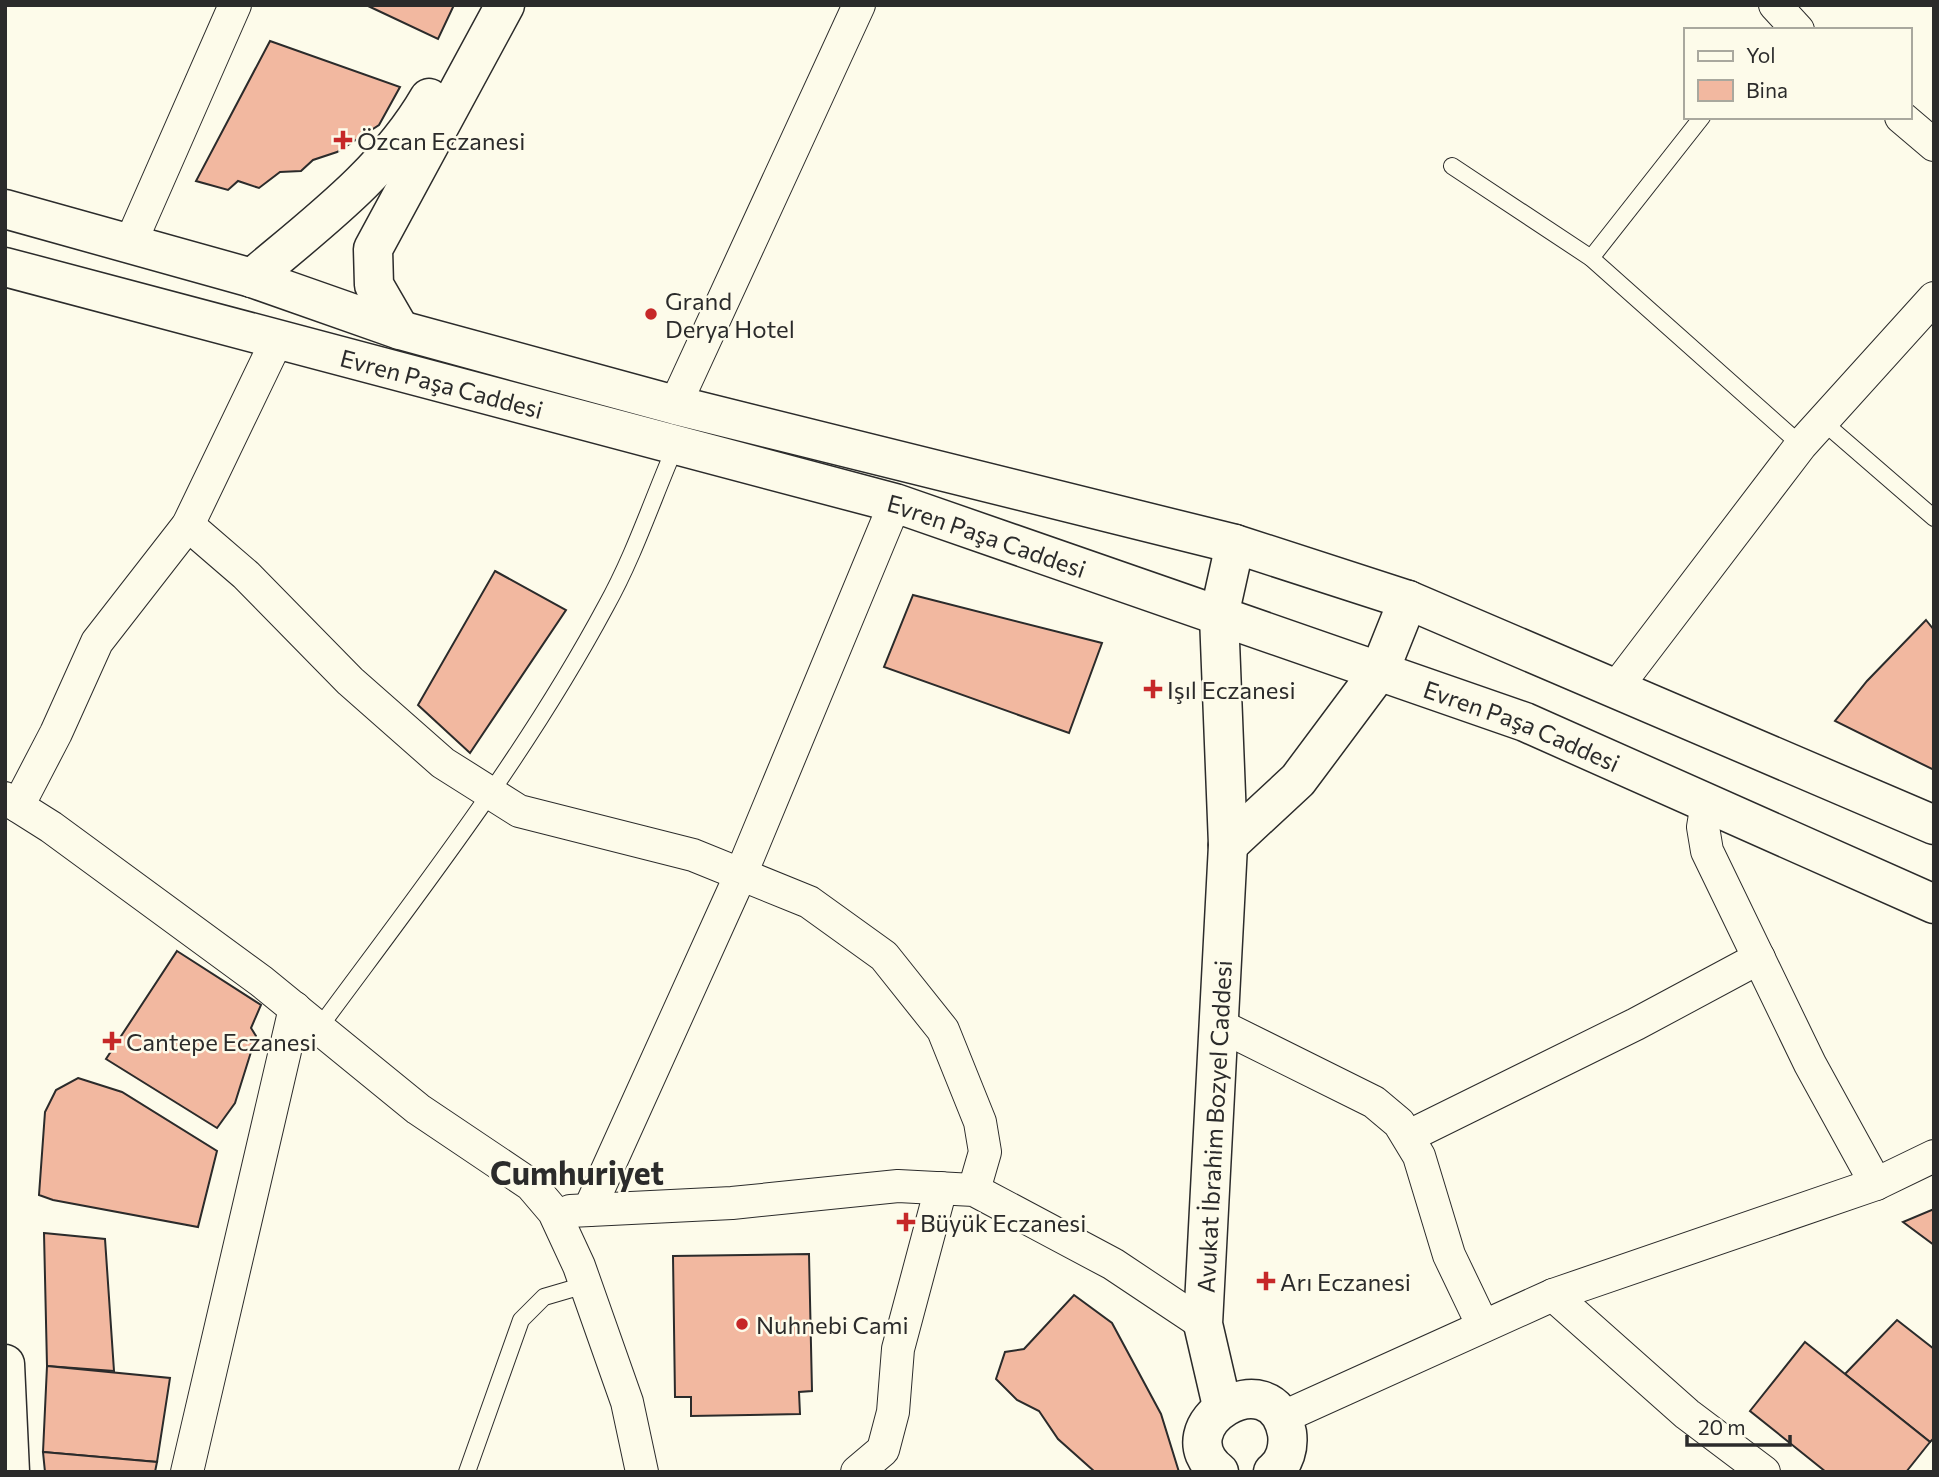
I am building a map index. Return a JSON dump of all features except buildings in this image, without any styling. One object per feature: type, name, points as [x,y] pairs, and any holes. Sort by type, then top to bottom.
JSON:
[{"type":"main road","points":[[252,278],[355,192],[408,133],[482,5]]},
{"type":"main road","points":[[400,330],[374,285],[373,249],[505,5]]},
{"type":"main road","name":"Evren Paşa Caddesi","points":[[5,209],[252,278],[400,330],[675,405],[1235,544],[1408,600],[1934,825]]},
{"type":"main road","name":"Evren Paşa Caddesi","points":[[5,267],[895,503],[1525,722],[1934,904]]},
{"type":"main road","name":"Avukat İbrahim Bozyel Caddesi","points":[[1222,1406],[1203,1324],[1228,845],[1219,617],[1235,544]]},
{"type":"main road","points":[[1228,845],[1298,780],[1380,670],[1408,600]]},
{"type":"main road","points":[[5,1364],[10,1472]]},
{"type":"main road","points":[[1219,1472],[1206,1454],[1204,1436],[1210,1420],[1222,1406],[1248,1399],[1272,1408],[1281,1418],[1288,1443],[1286,1467]]},
{"type":"street","points":[[130,244],[205,68],[236,5]]},
{"type":"street","points":[[675,405],[859,5]]},
{"type":"street","points":[[1903,119],[1934,145]]},
{"type":"street","points":[[1616,688],[1801,445],[1934,298]]},
{"type":"street","points":[[277,340],[188,525],[97,642],[56,733],[11,802],[84,851],[295,1008],[418,1109],[531,1185],[554,1212],[585,1284],[627,1402],[642,1472]]},
{"type":"street","points":[[589,1210],[741,874],[895,503]]},
{"type":"street","points":[[188,525],[246,575],[351,681],[443,763],[519,811],[693,855],[741,874],[809,902],[884,956],[943,1030],[980,1122],[985,1152],[974,1190]]},
{"type":"street","points":[[1707,803],[1703,827],[1707,851],[1810,1064],[1877,1184]]},
{"type":"street","points":[[1409,1136],[1636,1024],[1759,958]]},
{"type":"street","points":[[187,1472],[295,1008]]},
{"type":"street","points":[[1219,1025],[1374,1101],[1399,1123],[1409,1136],[1427,1178],[1448,1255],[1483,1326]]},
{"type":"street","points":[[1281,1418],[1553,1295],[1877,1184],[1934,1156]]},
{"type":"street","points":[[554,1212],[732,1203],[898,1186],[974,1190],[1113,1265],[1203,1324]]},
{"type":"street","points":[[858,1472],[883,1450],[893,1412],[898,1349],[941,1188]]},
{"type":"street","points":[[1553,1295],[1687,1414],[1764,1472]]},
{"type":"lane","points":[[1591,258],[1700,119]]},
{"type":"lane","points":[[1452,166],[1591,258],[1801,445]]},
{"type":"lane","points":[[1822,421],[1934,518]]},
{"type":"lane","points":[[319,1028],[492,793],[546,711],[607,604],[676,445]]},
{"type":"lane","points":[[467,1472],[521,1320],[544,1297],[585,1284]]},
{"type":"place","name":"Özcan Eczanesi","points":[[343,140]]},
{"type":"place","name":"Grand Derya Hotel","points":[[651,314]]},
{"type":"place","name":"Işıl Eczanesi","points":[[1153,689]]},
{"type":"place","name":"Cantepe Eczanesi","points":[[112,1041]]},
{"type":"place","name":"Büyük Eczanesi","points":[[906,1222]]},
{"type":"place","name":"Arı Eczanesi","points":[[1266,1281]]},
{"type":"place","name":"Nuhnebi Cami","points":[[742,1324]]},
{"type":"district","name":"Cumhuriyet","points":[[577,1172]]}]
